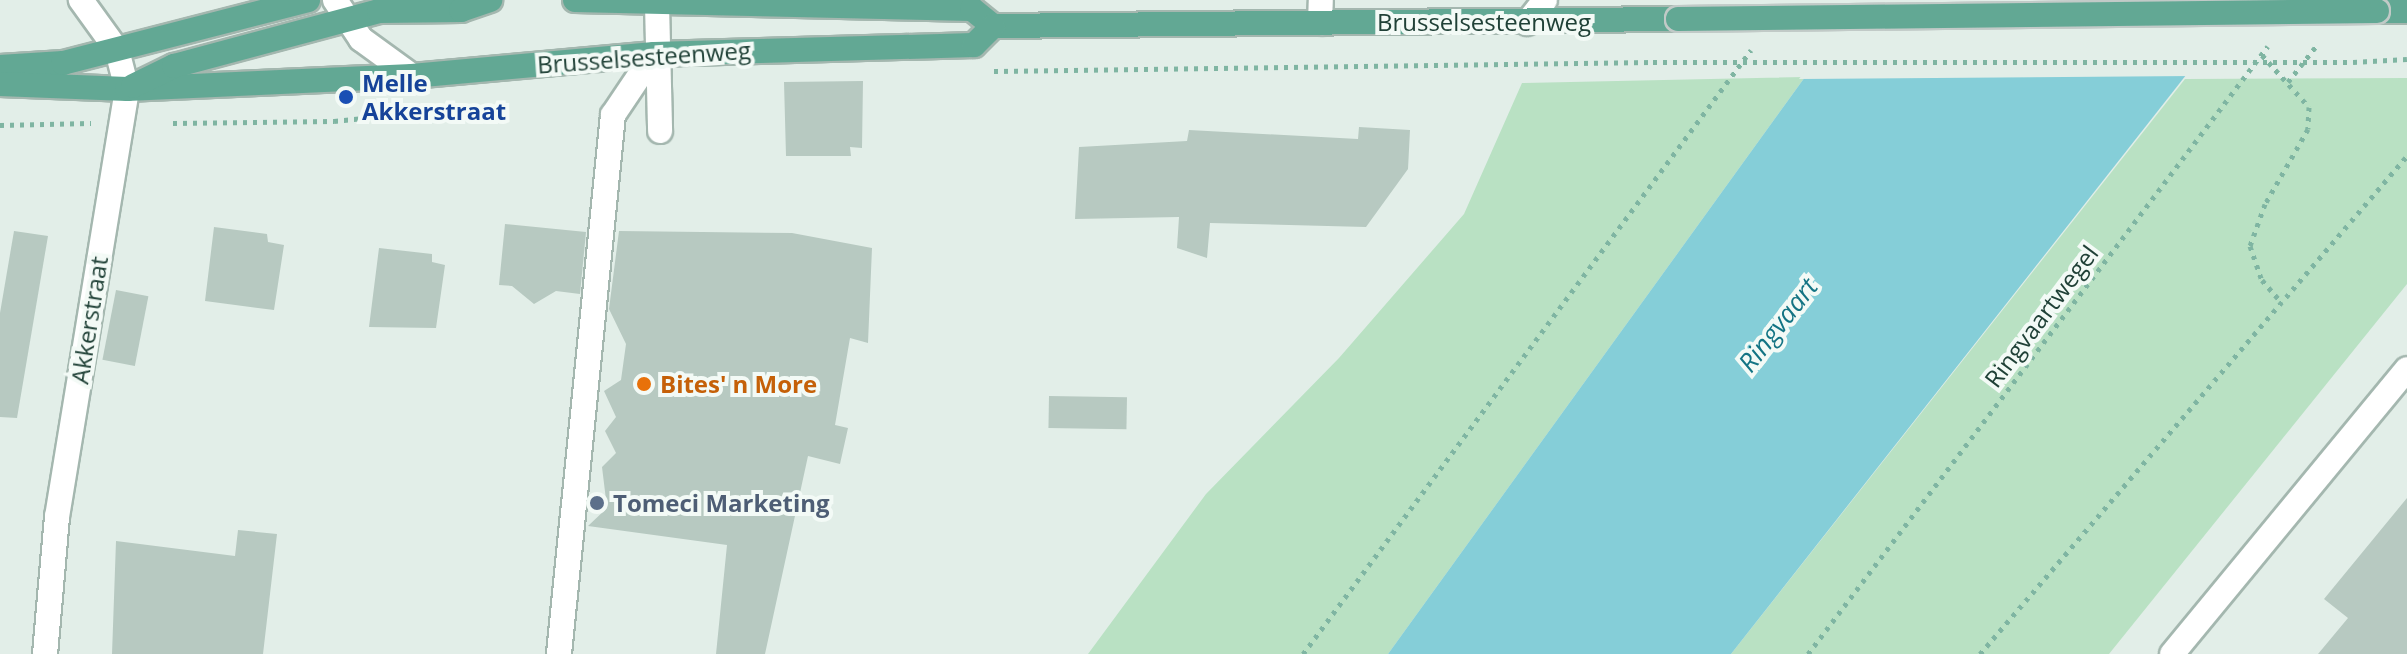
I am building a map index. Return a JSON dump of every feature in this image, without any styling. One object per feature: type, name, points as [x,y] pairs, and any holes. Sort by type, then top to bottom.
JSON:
[{"type":"main road","points":[[0,67],[63,63],[308,0]]},
{"type":"main road","points":[[127,89],[174,66],[339,10],[461,10],[490,0]]},
{"type":"main road","name":"Brusselsesteenweg","points":[[575,0],[972,9],[993,26],[1320,12],[1527,23],[2407,11]]},
{"type":"main road","name":"Brusselsesteenweg","points":[[0,84],[127,89],[412,76],[654,54],[974,45],[993,26]]},
{"type":"street","name":"Akkerstraat","points":[[45,654],[57,517],[127,89],[117,50],[81,0]]},
{"type":"street","points":[[1527,23],[1545,0]]},
{"type":"street","points":[[657,4],[654,54],[660,131]]},
{"type":"street","points":[[339,10],[412,76]]},
{"type":"street","points":[[559,654],[613,115],[654,54]]},
{"type":"street","points":[[2172,654],[2407,369]]},
{"type":"path","name":"Ringvaartwegel","points":[[1808,654],[2278,33]]},
{"type":"path","points":[[1303,654],[1760,38]]},
{"type":"path","points":[[2262,55],[2309,107],[2308,129],[2265,204],[2250,246],[2262,280],[2282,303]]},
{"type":"path","points":[[980,71],[1653,62],[2353,62],[2407,59]]},
{"type":"path","points":[[0,125],[334,121],[490,105]]},
{"type":"path","points":[[1980,654],[2407,156]]},
{"type":"green space","points":[[1805,77],[1388,654],[1088,654],[1206,494],[1339,358],[1464,214],[1522,83]]},
{"type":"green space","points":[[2407,78],[2407,284],[2109,654],[1731,654],[2185,79]]},
{"type":"water","name":"Ringvaart","points":[[2245,0],[1731,654],[1388,654],[1805,77]]},
{"type":"pier","points":[[1858,0],[2249,0],[2193,76],[1799,79]]},
{"type":"building","points":[[863,81],[862,148],[850,147],[851,156],[786,156],[784,82]]},
{"type":"building","points":[[1359,127],[1410,130],[1408,169],[1366,227],[1210,223],[1207,258],[1177,248],[1179,217],[1075,219],[1079,147],[1187,141],[1189,130],[1358,139]]},
{"type":"building","points":[[505,224],[586,232],[580,294],[556,291],[534,304],[512,286],[499,285]]},
{"type":"building","points":[[214,227],[267,234],[268,242],[284,245],[274,310],[205,301]]},
{"type":"building","points":[[14,231],[48,236],[17,418],[0,417],[0,313]]},
{"type":"building","points":[[619,231],[792,233],[872,248],[868,343],[850,338],[835,425],[848,428],[840,464],[808,456],[765,654],[716,654],[727,545],[588,526],[607,508],[602,467],[616,453],[605,431],[616,417],[604,391],[621,380],[626,344],[609,309]]},
{"type":"building","points":[[379,248],[432,254],[432,262],[445,265],[436,328],[369,327]]},
{"type":"building","points":[[116,290],[148,296],[135,366],[102,360]]},
{"type":"building","points":[[1049,396],[1127,397],[1126,429],[1048,428]]},
{"type":"building","points":[[2407,498],[2407,654],[2318,654],[2348,618],[2324,599]]},
{"type":"building","points":[[238,530],[277,534],[263,654],[112,654],[116,541],[235,556]]},
{"type":"place","name":"Melle Akkerstraat","points":[[346,97]]},
{"type":"place","name":"Bites' n More","points":[[644,384]]},
{"type":"place","name":"Tomeci Marketing","points":[[597,503]]}]
